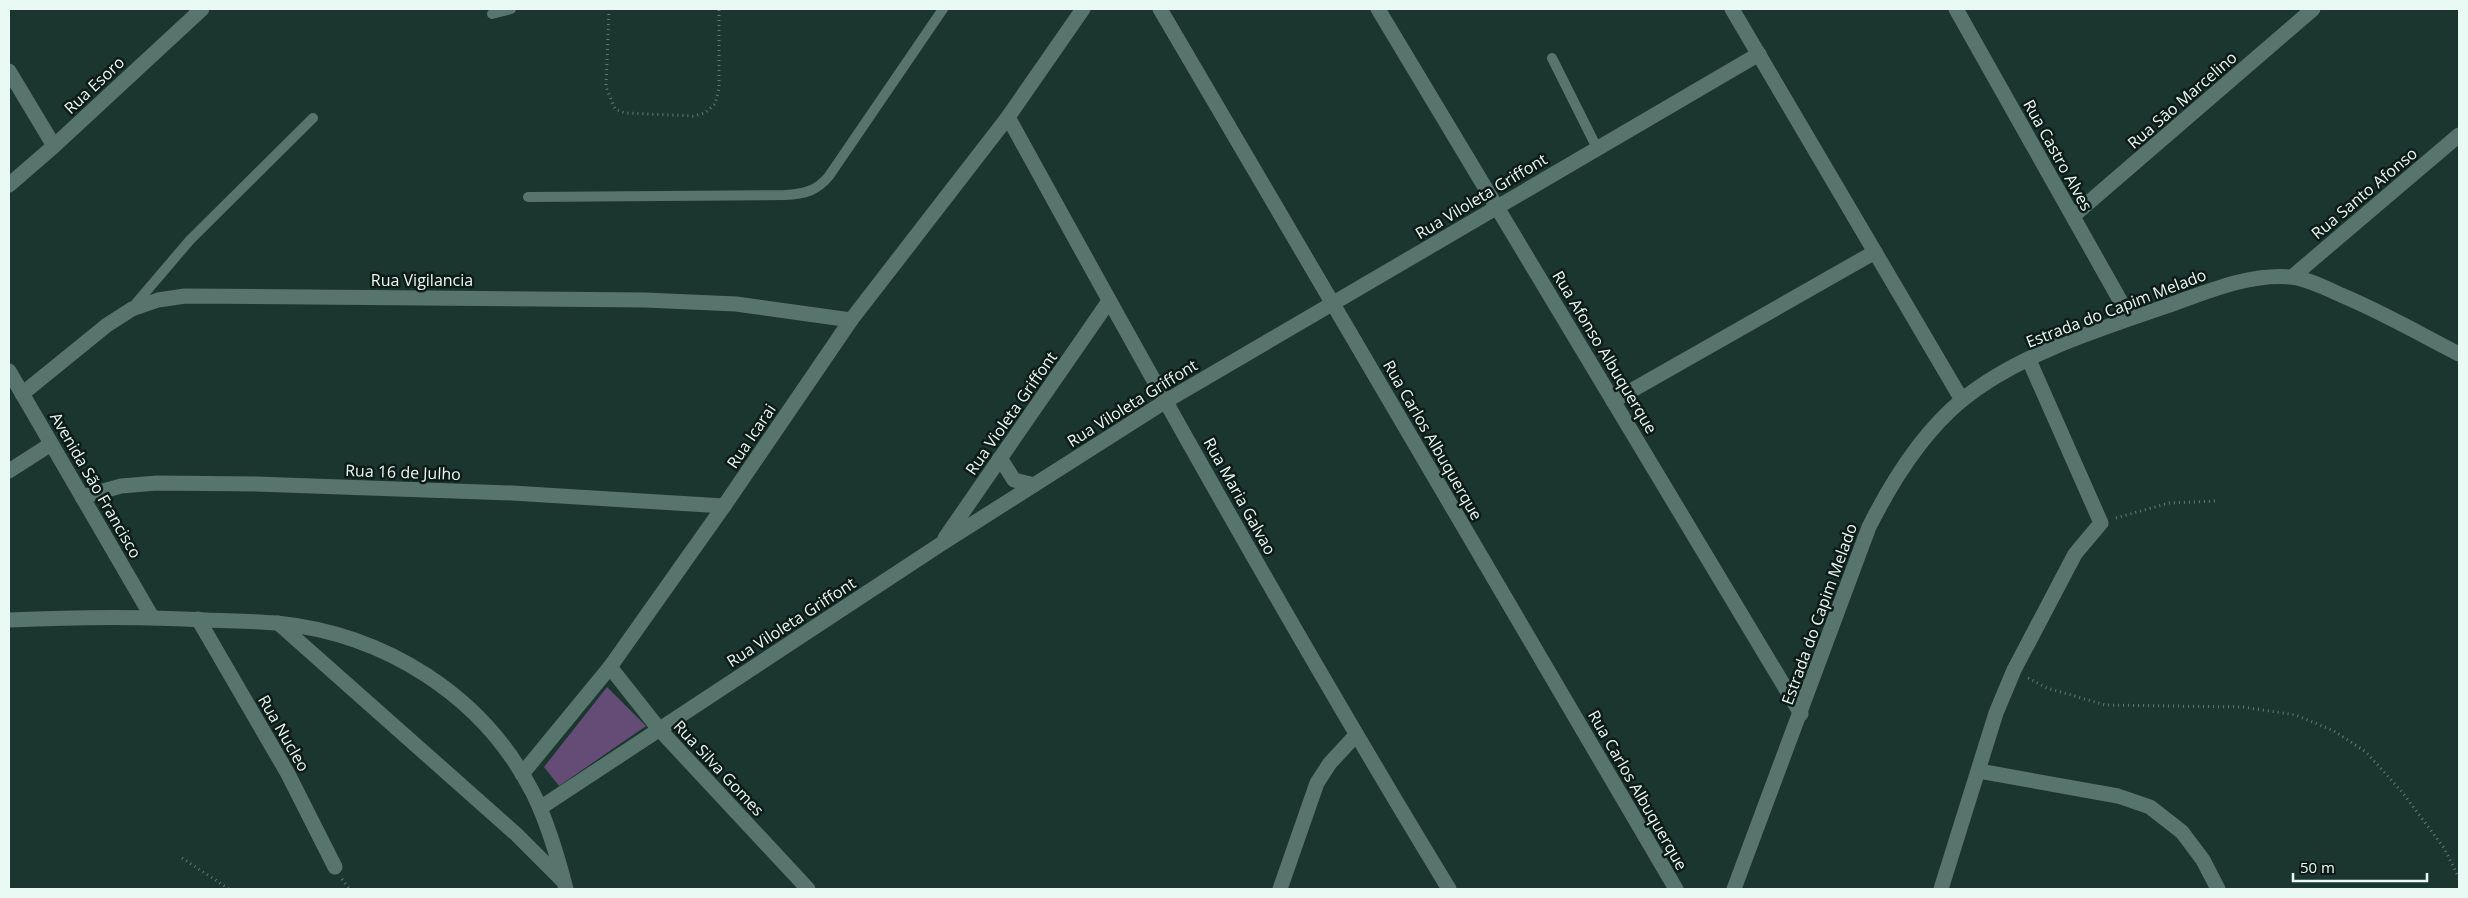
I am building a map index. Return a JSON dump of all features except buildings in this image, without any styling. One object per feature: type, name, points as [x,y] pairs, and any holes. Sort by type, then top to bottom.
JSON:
[{"type":"street","name":"Rua Esoro","points":[[9,185],[54,146],[202,9]]},
{"type":"street","name":"Rua Icarai","points":[[522,774],[610,667],[724,506],[851,320],[1008,117],[1084,9]]},
{"type":"street","name":"Rua Carlos Albuquerque","points":[[1160,9],[1676,889]]},
{"type":"street","name":"Rua Afonso Albuquerque","points":[[1378,9],[1498,206],[1800,714]]},
{"type":"street","points":[[1732,9],[1962,400]]},
{"type":"street","name":"Rua Castro Alves","points":[[1956,9],[2130,318]]},
{"type":"street","name":"Rua Sāo Marcelino","points":[[2073,216],[2313,9]]},
{"type":"street","name":"Rua Viloleta Griffont","points":[[540,808],[941,544],[1166,401],[1759,54]]},
{"type":"street","points":[[9,71],[54,146]]},
{"type":"street","name":"Rua Maria Galvao","points":[[1008,117],[1109,301],[1355,736],[1449,889]]},
{"type":"street","name":"Rua Santo Afonso","points":[[2292,277],[2459,135]]},
{"type":"street","points":[[1613,400],[1875,252]]},
{"type":"street","name":"Estrada do Capim Melado","points":[[1734,889],[1869,527],[1888,490],[1934,427],[1962,400],[1995,378],[2029,360],[2130,318],[2219,287],[2258,278],[2292,277],[2326,288],[2365,305],[2459,354]]},
{"type":"street","name":"Rua Vigilancia","points":[[22,394],[107,325],[132,309],[158,300],[185,296],[645,300],[736,304],[851,320]]},
{"type":"street","name":"Rua Violeta Griffont","points":[[941,544],[1109,301]]},
{"type":"street","points":[[1941,889],[1979,772],[1996,712],[2014,670],[2074,554],[2101,523],[2029,360]]},
{"type":"street","name":"Avenida São Francisco","points":[[9,371],[152,617]]},
{"type":"street","points":[[9,471],[51,444]]},
{"type":"street","points":[[1000,458],[1014,480],[1034,485]]},
{"type":"street","name":"Rua 16 de Julho","points":[[82,497],[121,486],[157,483],[256,484],[512,493],[724,506]]},
{"type":"street","points":[[9,620],[152,617],[278,623],[361,642],[404,661],[444,686],[479,719],[506,750],[522,774],[540,808],[565,886]]},
{"type":"street","name":"Rua Nucleo","points":[[198,619],[288,774],[335,867]]},
{"type":"street","points":[[278,623],[516,834],[565,886]]},
{"type":"street","name":"Rua Silva Gomes","points":[[610,667],[660,729],[808,889]]},
{"type":"street","points":[[1280,889],[1317,783],[1330,763],[1355,736]]},
{"type":"street","points":[[1979,772],[2118,796],[2150,807],[2182,832],[2203,860],[2218,889]]},
{"type":"lane","points":[[492,14],[511,9]]},
{"type":"lane","points":[[528,197],[785,195],[813,191],[822,185],[829,176],[943,9]]},
{"type":"lane","points":[[1552,58],[1596,148]]},
{"type":"lane","points":[[132,309],[190,240],[313,118]]},
{"type":"path","points":[[609,9],[606,88],[615,109],[626,113],[693,116],[705,114],[715,104],[719,89],[719,9]]},
{"type":"path","points":[[2101,523],[2169,503],[2216,502]]},
{"type":"path","points":[[2014,670],[2047,688],[2105,705],[2242,707],[2296,715],[2334,731],[2366,752],[2402,792],[2444,848],[2459,878]]},
{"type":"path","points":[[182,858],[229,889]]},
{"type":"shaded area","points":[[607,687],[646,726],[559,786],[544,767]]}]
